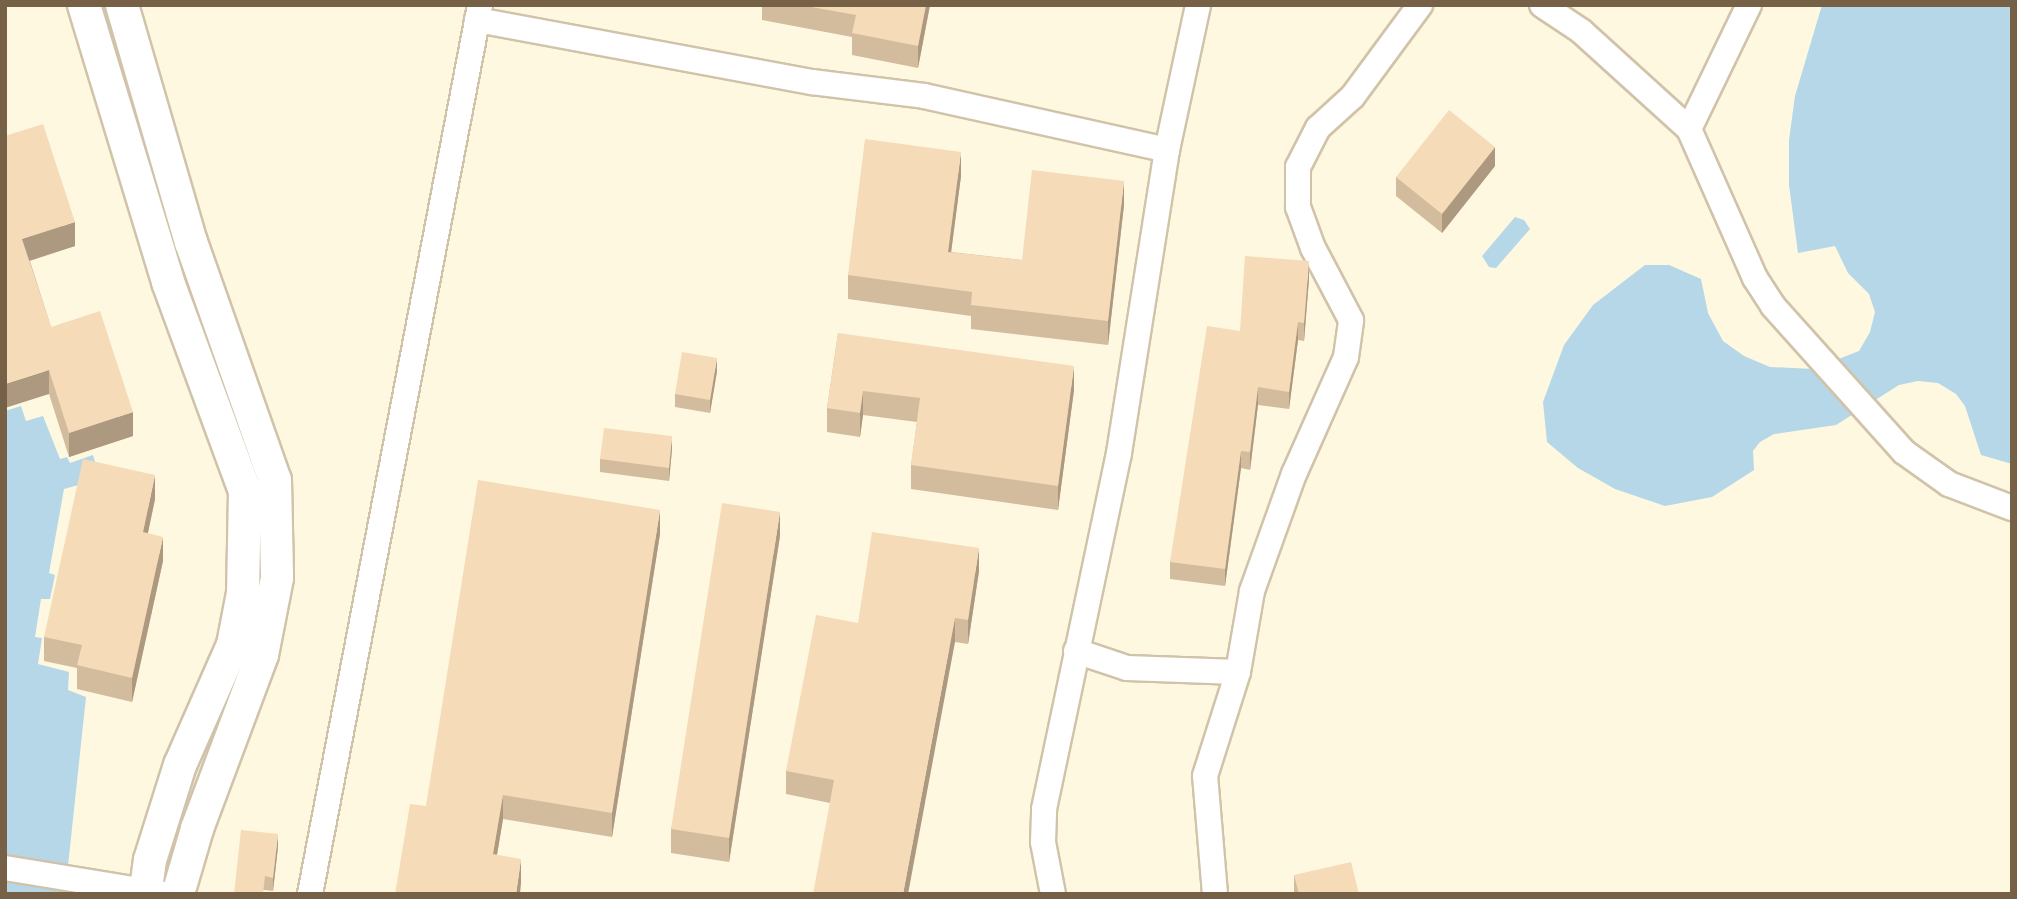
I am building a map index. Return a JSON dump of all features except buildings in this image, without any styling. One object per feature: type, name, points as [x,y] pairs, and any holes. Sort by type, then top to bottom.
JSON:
[{"type":"street","points":[[5,868],[151,893],[180,765],[233,645],[243,593],[245,491],[168,282],[84,5]]},
{"type":"street","points":[[1053,894],[1043,842],[1044,809],[1119,453],[1167,150],[1198,5]]},
{"type":"street","points":[[1214,894],[1205,776],[1238,672],[1252,591],[1294,474],[1346,357],[1350,320],[1313,248],[1298,207],[1297,167],[1318,128],[1353,96],[1420,5]]},
{"type":"street","points":[[1542,5],[1581,31],[1689,129],[1755,278],[1773,306],[1905,452],[1949,484],[2012,508]]},
{"type":"street","points":[[1689,129],[1749,5]]},
{"type":"street","points":[[310,894],[479,13],[811,82],[924,96],[1167,150]]},
{"type":"street","points":[[96,44],[127,20],[191,242],[275,480],[277,578],[262,655],[197,829],[178,894]]},
{"type":"street","points":[[1076,652],[1127,668],[1238,672]]},
{"type":"water","points":[[1822,5],[2012,5],[2012,464],[1981,455],[1965,406],[1956,394],[1938,383],[1918,381],[1899,385],[1836,425],[1774,434],[1760,442],[1753,451],[1754,470],[1712,497],[1665,506],[1615,489],[1578,468],[1547,442],[1543,402],[1564,345],[1593,305],[1645,265],[1669,265],[1701,279],[1708,313],[1723,341],[1744,356],[1770,367],[1813,369],[1859,351],[1870,332],[1875,312],[1869,294],[1848,273],[1835,246],[1798,253],[1789,185],[1789,140],[1795,96]]},
{"type":"water","points":[[1515,217],[1524,220],[1530,229],[1496,268],[1489,267],[1482,256]]},
{"type":"water","points":[[21,406],[26,421],[43,416],[60,459],[67,457],[70,463],[93,455],[100,479],[64,489],[49,573],[55,575],[50,599],[41,599],[35,637],[42,638],[38,664],[69,672],[68,690],[86,697],[65,894],[5,894],[5,411]]}]
